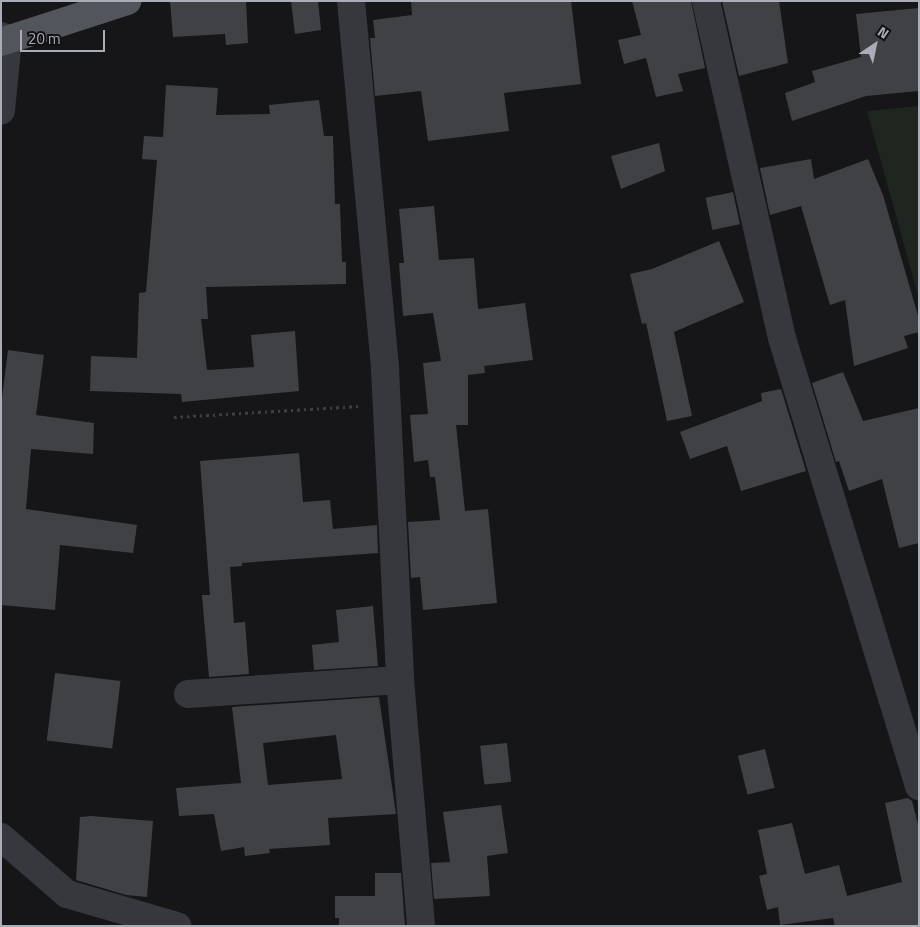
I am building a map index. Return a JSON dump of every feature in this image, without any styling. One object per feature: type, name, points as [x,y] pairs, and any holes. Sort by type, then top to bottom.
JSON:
[{"type":"main road","points":[[4,39],[127,1]]},
{"type":"street","points":[[351,1],[385,370],[400,680],[421,926]]},
{"type":"street","points":[[706,1],[782,338],[919,787]]},
{"type":"street","points":[[1,111],[4,39]]},
{"type":"street","points":[[188,694],[400,680]]},
{"type":"street","points":[[1,837],[67,894],[177,926]]},
{"type":"path","points":[[174,417],[386,404]]},
{"type":"shaded area","points":[[919,106],[919,299],[867,111]]},
{"type":"building","points":[[170,1],[246,1],[248,43],[226,45],[225,34],[173,37]]},
{"type":"building","points":[[291,1],[318,1],[321,30],[295,34]]},
{"type":"building","points":[[411,1],[571,1],[581,84],[504,93],[509,131],[428,141],[421,91],[375,96],[370,38],[375,38],[373,20],[412,15]]},
{"type":"building","points":[[632,1],[691,1],[705,68],[678,74],[683,91],[656,97],[646,58],[624,64],[618,40],[641,35]]},
{"type":"building","points":[[722,1],[779,1],[788,63],[739,76]]},
{"type":"building","points":[[919,8],[919,91],[866,96],[792,121],[785,93],[815,82],[812,71],[861,57],[856,14]]},
{"type":"building","points":[[166,85],[218,88],[216,115],[270,114],[269,105],[319,100],[324,136],[333,136],[335,204],[340,204],[342,262],[346,262],[346,284],[206,287],[208,319],[201,319],[207,370],[254,367],[251,335],[295,331],[299,391],[182,402],[181,394],[90,391],[91,356],[137,358],[139,293],[146,292],[157,160],[142,159],[144,136],[163,137]]},
{"type":"building","points":[[659,143],[665,171],[621,189],[611,156]]},
{"type":"building","points":[[811,159],[814,179],[868,159],[883,195],[919,319],[919,332],[904,336],[908,348],[854,366],[845,300],[830,305],[801,206],[770,215],[760,168]]},
{"type":"building","points":[[733,192],[740,224],[712,230],[706,198]]},
{"type":"building","points":[[434,206],[439,260],[474,258],[478,309],[525,303],[533,360],[484,366],[485,373],[468,375],[468,425],[456,425],[465,511],[488,509],[497,603],[423,610],[420,577],[411,578],[408,522],[440,520],[435,477],[430,477],[428,460],[414,462],[410,415],[428,414],[423,363],[441,361],[433,313],[403,316],[399,263],[404,263],[399,209]]},
{"type":"building","points":[[719,241],[744,302],[674,332],[692,416],[667,421],[646,323],[642,324],[630,274],[652,269]]},
{"type":"building","points":[[8,350],[44,355],[36,415],[94,423],[93,454],[31,449],[26,509],[137,525],[133,553],[60,545],[55,610],[1,605],[1,406]]},
{"type":"building","points":[[843,372],[863,421],[919,408],[919,543],[899,548],[882,479],[849,491],[839,461],[836,462],[812,383]]},
{"type":"building","points":[[781,389],[806,471],[741,491],[727,446],[690,459],[680,432],[762,401],[761,393]]},
{"type":"building","points":[[299,453],[303,502],[330,500],[333,529],[377,525],[378,553],[242,563],[242,566],[230,567],[234,623],[245,622],[249,674],[209,677],[202,595],[210,595],[200,461]]},
{"type":"building","points":[[373,606],[378,666],[314,670],[312,645],[339,642],[336,610]]},
{"type":"building","points":[[55,673],[121,681],[112,749],[47,740]]},
{"type":"building","points":[[379,697],[396,814],[328,818],[330,845],[269,849],[270,853],[245,856],[244,847],[221,851],[214,814],[179,816],[176,788],[241,783],[232,707]],"holes":[[[336,735],[342,779],[268,785],[263,743]]]},
{"type":"building","points":[[507,743],[511,782],[484,785],[480,746]]},
{"type":"building","points":[[765,749],[775,788],[748,795],[738,756]]},
{"type":"building","points":[[908,798],[912,801],[919,828],[919,926],[835,926],[833,918],[780,925],[778,907],[767,910],[759,876],[767,874],[758,830],[792,823],[805,874],[839,865],[847,896],[902,882],[885,803]]},
{"type":"building","points":[[501,805],[508,853],[487,856],[490,896],[434,899],[431,863],[450,862],[443,812]]},
{"type":"building","points":[[91,816],[153,821],[147,897],[126,895],[76,880],[80,817]]},
{"type":"building","points":[[375,873],[401,873],[405,926],[339,926],[339,918],[335,918],[335,896],[375,896]]}]
